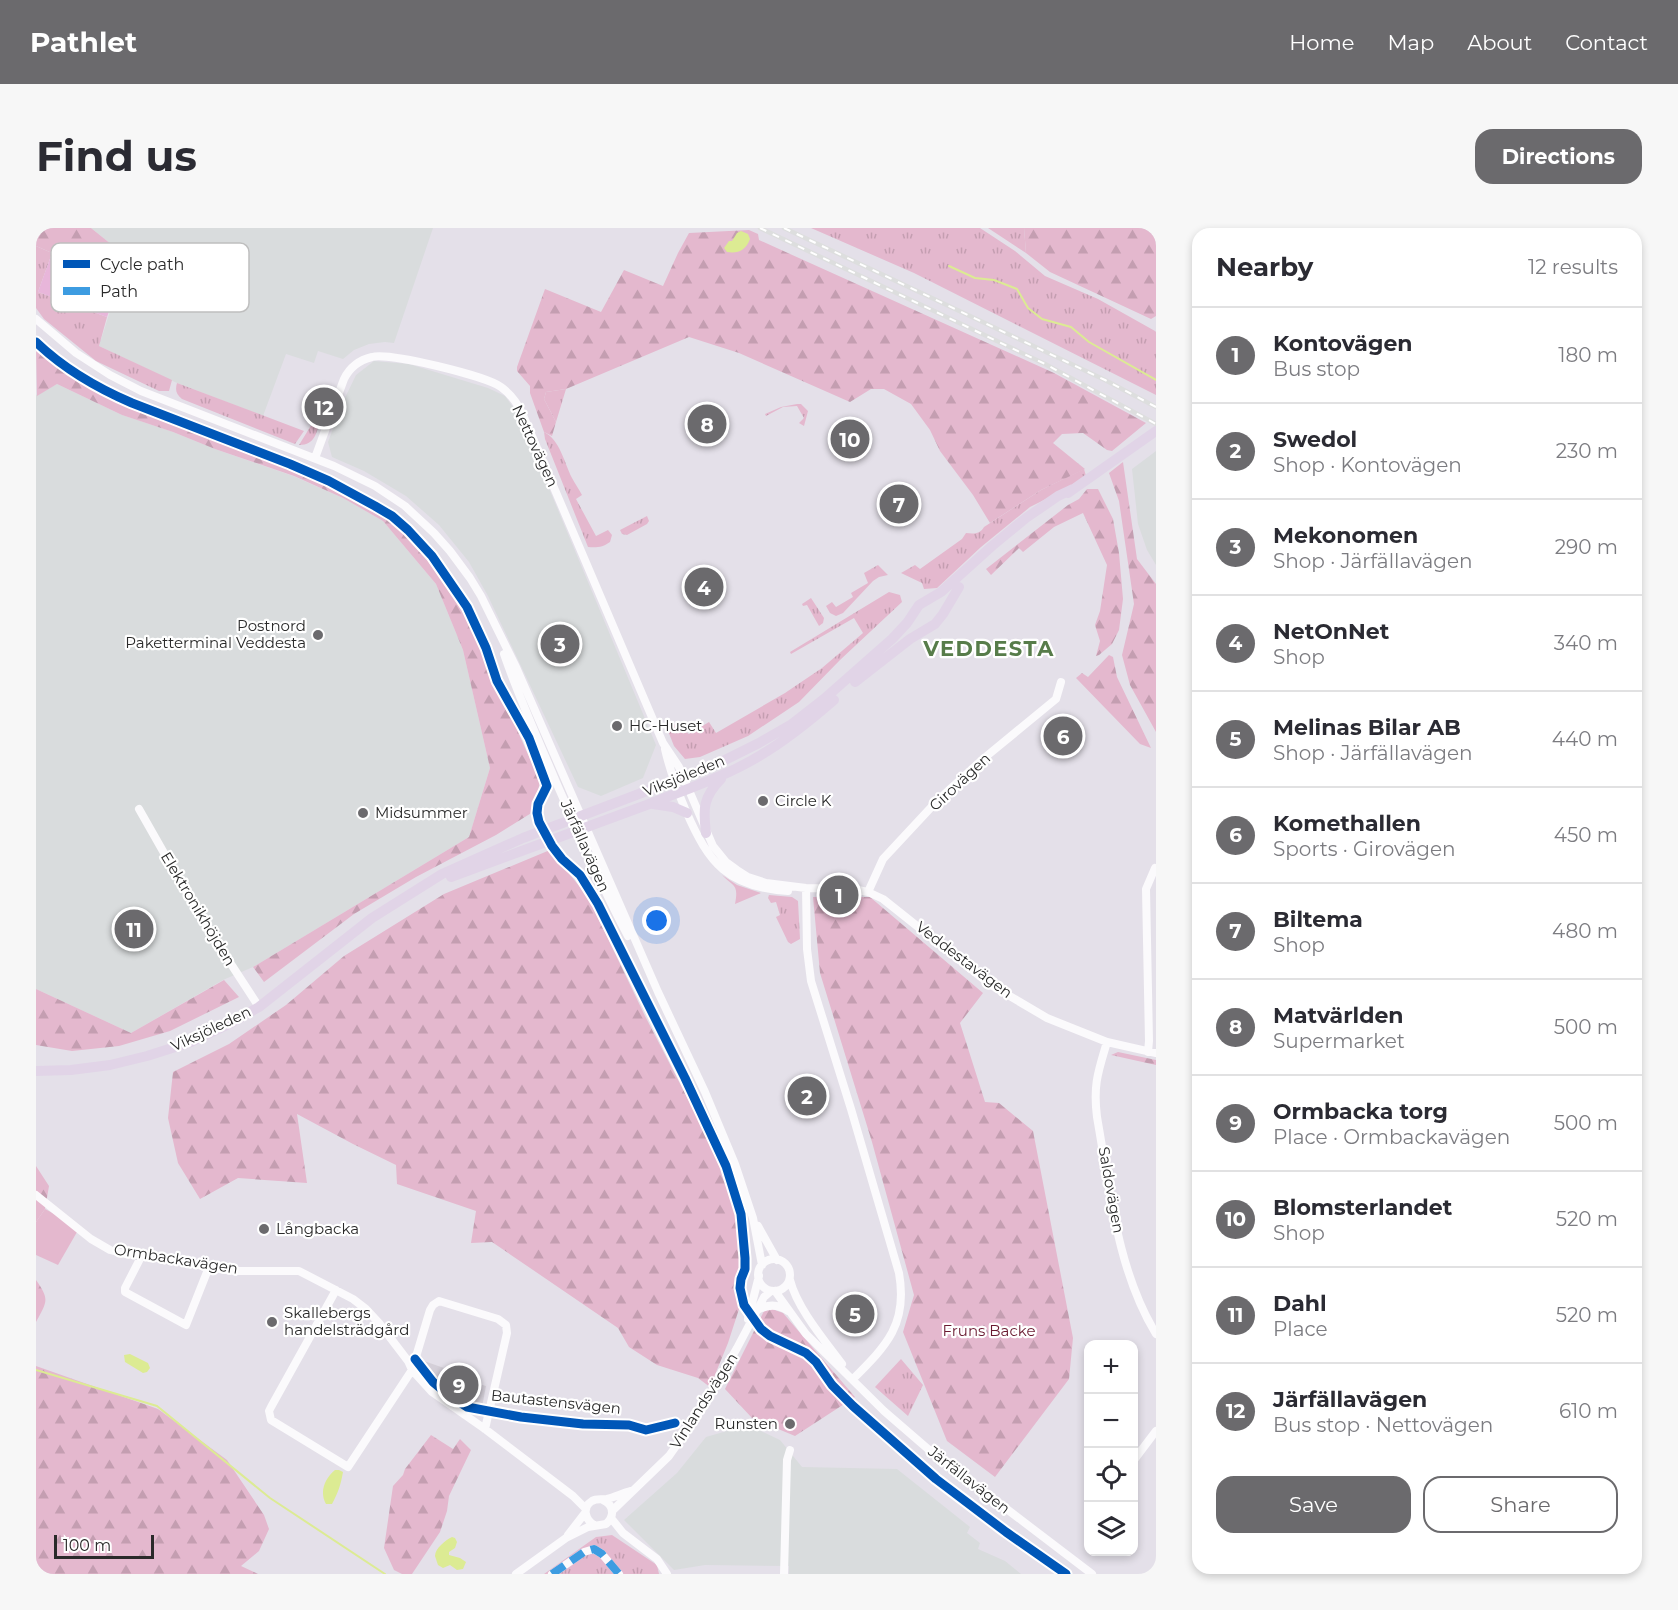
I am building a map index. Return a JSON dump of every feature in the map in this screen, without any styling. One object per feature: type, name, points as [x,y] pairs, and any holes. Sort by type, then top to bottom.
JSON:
[{"type":"main road","name":"Viksjöleden","points":[[936,614],[947,596],[1002,546],[1073,489],[1156,431]]},
{"type":"main road","name":"Viksjöleden","points":[[927,602],[951,584],[1026,518],[1073,489]]},
{"type":"main road","name":"Viksjöleden","points":[[869,669],[935,624],[959,586]]},
{"type":"main road","points":[[927,602],[934,605],[936,614],[933,619],[921,623],[917,620],[915,613],[919,605],[927,602]]},
{"type":"main road","name":"Viksjöleden","points":[[36,1071],[81,1069],[147,1056],[191,1042],[231,1023],[259,1007],[372,918],[442,874],[577,817],[679,779],[759,743],[800,718],[833,692],[892,639],[915,613]]},
{"type":"main road","name":"Viksjöleden","points":[[421,888],[724,775],[760,756],[799,730],[900,639],[926,623]]},
{"type":"main road","points":[[706,833],[704,813],[706,800],[724,775]]},
{"type":"main road","points":[[650,803],[673,807],[687,813]]},
{"type":"street","name":"Järfällavägen","points":[[36,320],[76,353],[110,375],[141,391],[315,458],[375,486],[405,506],[434,533],[470,578],[516,667],[583,829],[611,904],[658,992],[705,1092],[735,1164],[753,1218],[762,1265]]},
{"type":"street","name":"Nettovägen","points":[[315,458],[344,379],[350,370],[365,359],[379,355],[402,358],[487,380],[504,389],[515,401],[523,415],[663,743],[679,767],[679,779]]},
{"type":"street","name":"Girovägen","points":[[868,891],[883,859],[937,801],[983,759],[1056,699],[1061,682]]},
{"type":"street","name":"Veddestavägen","points":[[679,779],[687,813],[709,855],[721,868],[735,879],[769,890],[789,891],[807,888]]},
{"type":"street","name":"Veddestavägen","points":[[683,791],[713,846],[726,862],[748,877],[770,884],[868,891],[883,899],[991,985],[1047,1018],[1107,1042],[1152,1052]]},
{"type":"street","name":"Elektronikhöjden","points":[[139,809],[201,918],[259,1007]]},
{"type":"street","points":[[1152,1052],[1149,1041],[1146,889],[1155,867]]},
{"type":"street","points":[[807,888],[807,949],[811,981],[854,1119],[901,1285],[902,1297],[895,1329],[876,1356],[853,1379]]},
{"type":"street","name":"Saldovägen","points":[[1107,1042],[1095,1080],[1097,1118],[1123,1256],[1144,1313],[1156,1334]]},
{"type":"street","name":"Ormbackavägen","points":[[36,1195],[90,1239],[111,1250],[234,1271],[299,1271],[336,1290],[366,1309],[408,1361],[412,1370],[432,1392],[573,1496],[586,1511]]},
{"type":"street","name":"Järfällavägen","points":[[753,1218],[777,1260]]},
{"type":"street","points":[[142,1256],[125,1292],[186,1325],[209,1267]]},
{"type":"street","points":[[777,1260],[788,1267],[790,1280],[786,1287],[773,1291],[764,1287],[759,1276],[762,1265],[777,1260]]},
{"type":"street","name":"Vinlandsvägen","points":[[745,1331],[759,1276]]},
{"type":"street","name":"Järfällavägen","points":[[790,1280],[793,1292],[816,1329],[853,1379]]},
{"type":"street","points":[[336,1290],[271,1407],[269,1411],[271,1420],[348,1467],[412,1370],[432,1305],[444,1302],[505,1322],[507,1333],[485,1429]]},
{"type":"street","name":"Järfällavägen","points":[[773,1291],[813,1341],[884,1411],[928,1449],[1092,1574]]},
{"type":"street","name":"Vinlandsvägen","points":[[612,1514],[631,1491],[669,1456],[702,1409],[738,1348],[764,1297],[773,1291]]},
{"type":"street","points":[[756,1311],[768,1306],[779,1306],[793,1315]]},
{"type":"street","points":[[1138,1456],[1156,1431]]},
{"type":"street","points":[[784,1574],[787,1460],[790,1449]]},
{"type":"street","name":"Vinlandsvägen","points":[[603,1500],[631,1491]]},
{"type":"street","name":"Ormbackavägen","points":[[573,1496],[592,1501]]},
{"type":"street","points":[[566,1538],[592,1501],[603,1500],[609,1504],[623,1533]]},
{"type":"street","points":[[586,1511],[588,1520],[623,1533],[657,1559],[667,1574]]},
{"type":"street","points":[[516,1574],[566,1538],[588,1527],[606,1524],[612,1514]]},
{"type":"street","points":[[552,1574],[584,1552],[594,1550],[602,1554],[619,1574]]},
{"type":"shaded area","points":[[91,228],[433,228],[394,343],[369,344],[354,350],[343,359],[318,351],[314,363],[286,354],[263,416],[177,383],[99,346],[110,312],[249,312],[249,243],[110,243]]},
{"type":"shaded area","points":[[741,231],[748,234],[750,239],[746,246],[738,252],[727,252],[724,248]]},
{"type":"shaded area","points":[[51,256],[51,297],[38,292]]},
{"type":"shaded area","points":[[93,312],[109,312],[107,317]]},
{"type":"shaded area","points":[[374,361],[409,364],[488,388],[505,396],[518,414],[656,745],[643,778],[601,796],[578,787],[488,596],[469,562],[439,525],[406,496],[364,471],[332,457],[328,442],[343,402],[356,375]]},
{"type":"shaded area","points":[[57,384],[122,415],[293,476],[343,498],[383,521],[436,584],[463,650],[490,768],[469,837],[253,967],[223,980],[131,1033],[36,989],[36,395]]},
{"type":"shaded area","points":[[1156,451],[1156,565],[1147,550],[1138,524],[1132,469]]},
{"type":"shaded area","points":[[130,1354],[148,1363],[150,1368],[147,1372],[143,1373],[125,1362],[124,1355]]},
{"type":"shaded area","points":[[421,1360],[444,1368],[443,1373],[486,1386],[482,1407],[464,1404],[437,1383],[420,1362]]},
{"type":"shaded area","points":[[748,1425],[780,1440],[802,1467],[897,1469],[970,1527],[967,1533],[980,1543],[978,1549],[1005,1561],[1021,1574],[789,1574],[789,1566],[705,1565],[674,1570],[624,1520],[677,1473],[706,1437]]},
{"type":"shaded area","points":[[335,1470],[343,1472],[341,1481],[332,1504],[326,1504],[323,1495],[324,1486],[328,1477]]},
{"type":"shaded area","points":[[452,1537],[457,1542],[449,1555],[466,1562],[463,1569],[457,1570],[450,1565],[443,1568],[438,1565],[435,1556],[437,1550]]},
{"type":"green space","points":[[36,228],[91,228],[110,243],[51,243],[51,253],[36,246]]},
{"type":"green space","points":[[811,228],[980,228],[1015,251],[1045,276],[1098,299],[1155,331],[1156,395],[914,273]]},
{"type":"green space","points":[[988,228],[1024,228],[1026,253]]},
{"type":"green space","points":[[1024,228],[1156,228],[1156,316],[1151,319],[1050,272],[1026,253]]},
{"type":"green space","points":[[749,230],[758,234],[759,240],[1054,373],[1146,423],[1112,451],[1083,433],[1062,434],[1053,443],[1085,469],[1041,490],[990,523],[973,495],[940,451],[930,430],[911,404],[884,389],[871,389],[850,402],[739,353],[689,337],[566,389],[546,392],[544,399],[556,422],[552,436],[544,432],[530,393],[530,386],[517,371],[517,367],[545,289],[601,312],[624,270],[663,286],[689,233]]},
{"type":"green space","points":[[36,246],[51,253],[38,292],[51,297],[51,312],[93,312],[107,317],[99,346],[172,380],[169,391],[159,391],[96,361],[44,319],[36,308]]},
{"type":"green space","points":[[36,346],[104,393],[176,426],[295,470],[346,494],[395,520],[425,548],[450,584],[540,782],[533,812],[354,914],[264,982],[253,967],[469,837],[490,768],[463,650],[436,584],[383,521],[343,498],[294,476],[122,415],[57,384],[37,396]]},
{"type":"green space","points":[[177,383],[304,431],[295,444],[182,399],[176,392]]},
{"type":"green space","points":[[566,389],[556,422],[544,399],[546,392]]},
{"type":"green space","points":[[801,404],[808,411],[804,426],[799,423],[804,418],[797,406],[783,407],[766,416],[765,414],[781,407]]},
{"type":"green space","points":[[315,419],[321,419],[312,440],[299,445]]},
{"type":"green space","points":[[544,432],[554,440],[561,452],[582,495],[576,499],[596,536],[608,530],[612,535],[607,544],[600,547],[588,547]]},
{"type":"green space","points":[[1123,462],[1137,559],[1156,584],[1156,732],[1130,685],[1122,655],[1134,604],[1119,501],[1109,473]]},
{"type":"green space","points":[[1084,469],[1086,476],[1030,507],[981,547],[937,588],[924,589],[922,583],[901,573],[915,565],[920,569],[962,539],[966,533],[979,532],[1041,490]]},
{"type":"green space","points":[[1087,489],[1098,489],[1113,519],[1123,599],[1119,630],[1112,644],[1096,656],[1100,641],[1095,625],[1100,611],[1107,565],[1083,513],[1054,527],[1023,552],[1019,548],[991,575],[986,569],[1068,505],[1079,499]]},
{"type":"green space","points":[[647,516],[649,521],[647,524],[627,535],[622,534],[620,530]]},
{"type":"green space","points":[[878,565],[888,575],[873,581],[843,613],[836,616],[830,613],[826,606],[832,602],[836,607],[853,597],[851,593],[868,583],[864,573]]},
{"type":"green space","points":[[889,592],[900,595],[902,602],[799,702],[748,736],[700,757],[685,759],[674,746],[666,726],[671,722],[689,734],[709,722],[716,733],[785,693],[822,668],[863,633],[854,618],[791,654],[790,652]]},
{"type":"green space","points":[[811,598],[824,618],[823,623],[819,626],[807,605],[802,604]]},
{"type":"green space","points":[[1109,655],[1113,657],[1117,677],[1151,748],[1140,744],[1076,678],[1082,673],[1088,677]]},
{"type":"green space","points":[[550,850],[588,897],[645,1016],[719,1159],[735,1208],[742,1259],[736,1285],[740,1306],[710,1387],[698,1378],[657,1365],[629,1347],[618,1328],[492,1242],[471,1243],[476,1211],[397,1184],[396,1165],[297,1114],[307,1183],[238,1178],[200,1199],[178,1163],[168,1118],[173,1072],[229,1044],[286,1005],[344,956],[444,894]]},
{"type":"green space","points":[[722,875],[737,885],[761,893],[735,904],[736,889]]},
{"type":"green space","points":[[769,895],[792,897],[798,901],[800,939],[791,944],[788,942],[776,917],[780,915],[776,902],[771,903]]},
{"type":"green space","name":"Fruns Backe","points":[[813,897],[870,897],[983,993],[960,1023],[985,1102],[999,1103],[1033,1131],[1073,1338],[1069,1379],[995,1477],[947,1441],[903,1332],[914,1295],[872,1142],[820,973]]},
{"type":"green space","points":[[224,980],[239,997],[170,1031],[119,1046],[72,1051],[36,1045],[36,989],[131,1033]]},
{"type":"green space","points":[[1118,1052],[1156,1060],[1156,1065],[1111,1055]]},
{"type":"green space","points":[[36,1166],[49,1186],[45,1209],[36,1222]]},
{"type":"green space","points":[[45,1209],[62,1218],[77,1232],[58,1265],[36,1255],[36,1222]]},
{"type":"green space","points":[[36,1280],[45,1301],[36,1322]]},
{"type":"green space","points":[[772,1309],[783,1313],[855,1397],[795,1436],[752,1418],[725,1389],[764,1311]]},
{"type":"green space","points":[[901,1359],[923,1385],[908,1416],[875,1387]]},
{"type":"green space","points":[[36,1366],[158,1409],[227,1460],[264,1515],[269,1529],[259,1551],[241,1566],[258,1574],[36,1574]]},
{"type":"green space","points":[[431,1435],[453,1449],[460,1439],[471,1450],[449,1496],[440,1532],[412,1574],[402,1574],[394,1570],[384,1548],[393,1486]]},
{"type":"green space","points":[[612,1535],[657,1565],[659,1574],[544,1574],[596,1537]]},
{"type":"waterway","points":[[949,266],[975,278],[994,280],[1017,289],[1028,308],[1042,319],[1071,327],[1089,342],[1156,380]]},
{"type":"waterway","points":[[36,1370],[157,1406],[270,1498],[385,1574]]},
{"type":"railway","points":[[760,228],[1045,364],[1156,424]]},
{"type":"railway","points":[[784,228],[1105,380],[1156,407]]},
{"type":"marked path","points":[[552,1574],[584,1552],[594,1549],[602,1554],[619,1574]]},
{"type":"cycle path","points":[[36,342],[69,369],[119,397],[329,481],[392,516],[432,556],[467,607],[486,648],[497,681],[529,738],[547,786],[538,804],[539,822],[552,846],[562,859],[580,875],[598,904],[726,1166],[741,1214],[745,1269],[740,1288],[744,1305],[761,1329],[770,1336],[806,1353],[853,1406],[936,1479],[1066,1574]]},
{"type":"cycle path","name":"Bautastensvägen","points":[[415,1359],[433,1382],[467,1407],[521,1417],[583,1424],[629,1425],[646,1430],[675,1423]]},
{"type":"place","name":"Järfällavägen","points":[[324,407]]},
{"type":"place","name":"Matvärlden","points":[[707,424]]},
{"type":"place","name":"Blomsterlandet","points":[[850,439]]},
{"type":"place","name":"Biltema","points":[[899,504]]},
{"type":"place","name":"NetOnNet","points":[[704,587]]},
{"type":"place","name":"Postnord Paketterminal Veddesta","points":[[318,635]]},
{"type":"place","name":"Mekonomen","points":[[560,644]]},
{"type":"place","name":"HC-Huset","points":[[617,726]]},
{"type":"place","name":"Komethallen","points":[[1063,736]]},
{"type":"place","name":"Circle K","points":[[763,801]]},
{"type":"place","name":"Midsummer","points":[[363,813]]},
{"type":"place","name":"Kontovägen","points":[[839,895]]},
{"type":"place","name":"Dahl","points":[[134,929]]},
{"type":"place","name":"Swedol","points":[[807,1096]]},
{"type":"place","name":"Långbacka","points":[[264,1229]]},
{"type":"place","name":"Melinas Bilar AB","points":[[855,1314]]},
{"type":"place","name":"Skallebergs handelsträdgård","points":[[272,1322]]},
{"type":"place","name":"Ormbacka torg","points":[[459,1385]]},
{"type":"place","name":"Runsten","points":[[790,1424]]},
{"type":"district","name":"VEDDESTA","points":[[989,649]]}]
